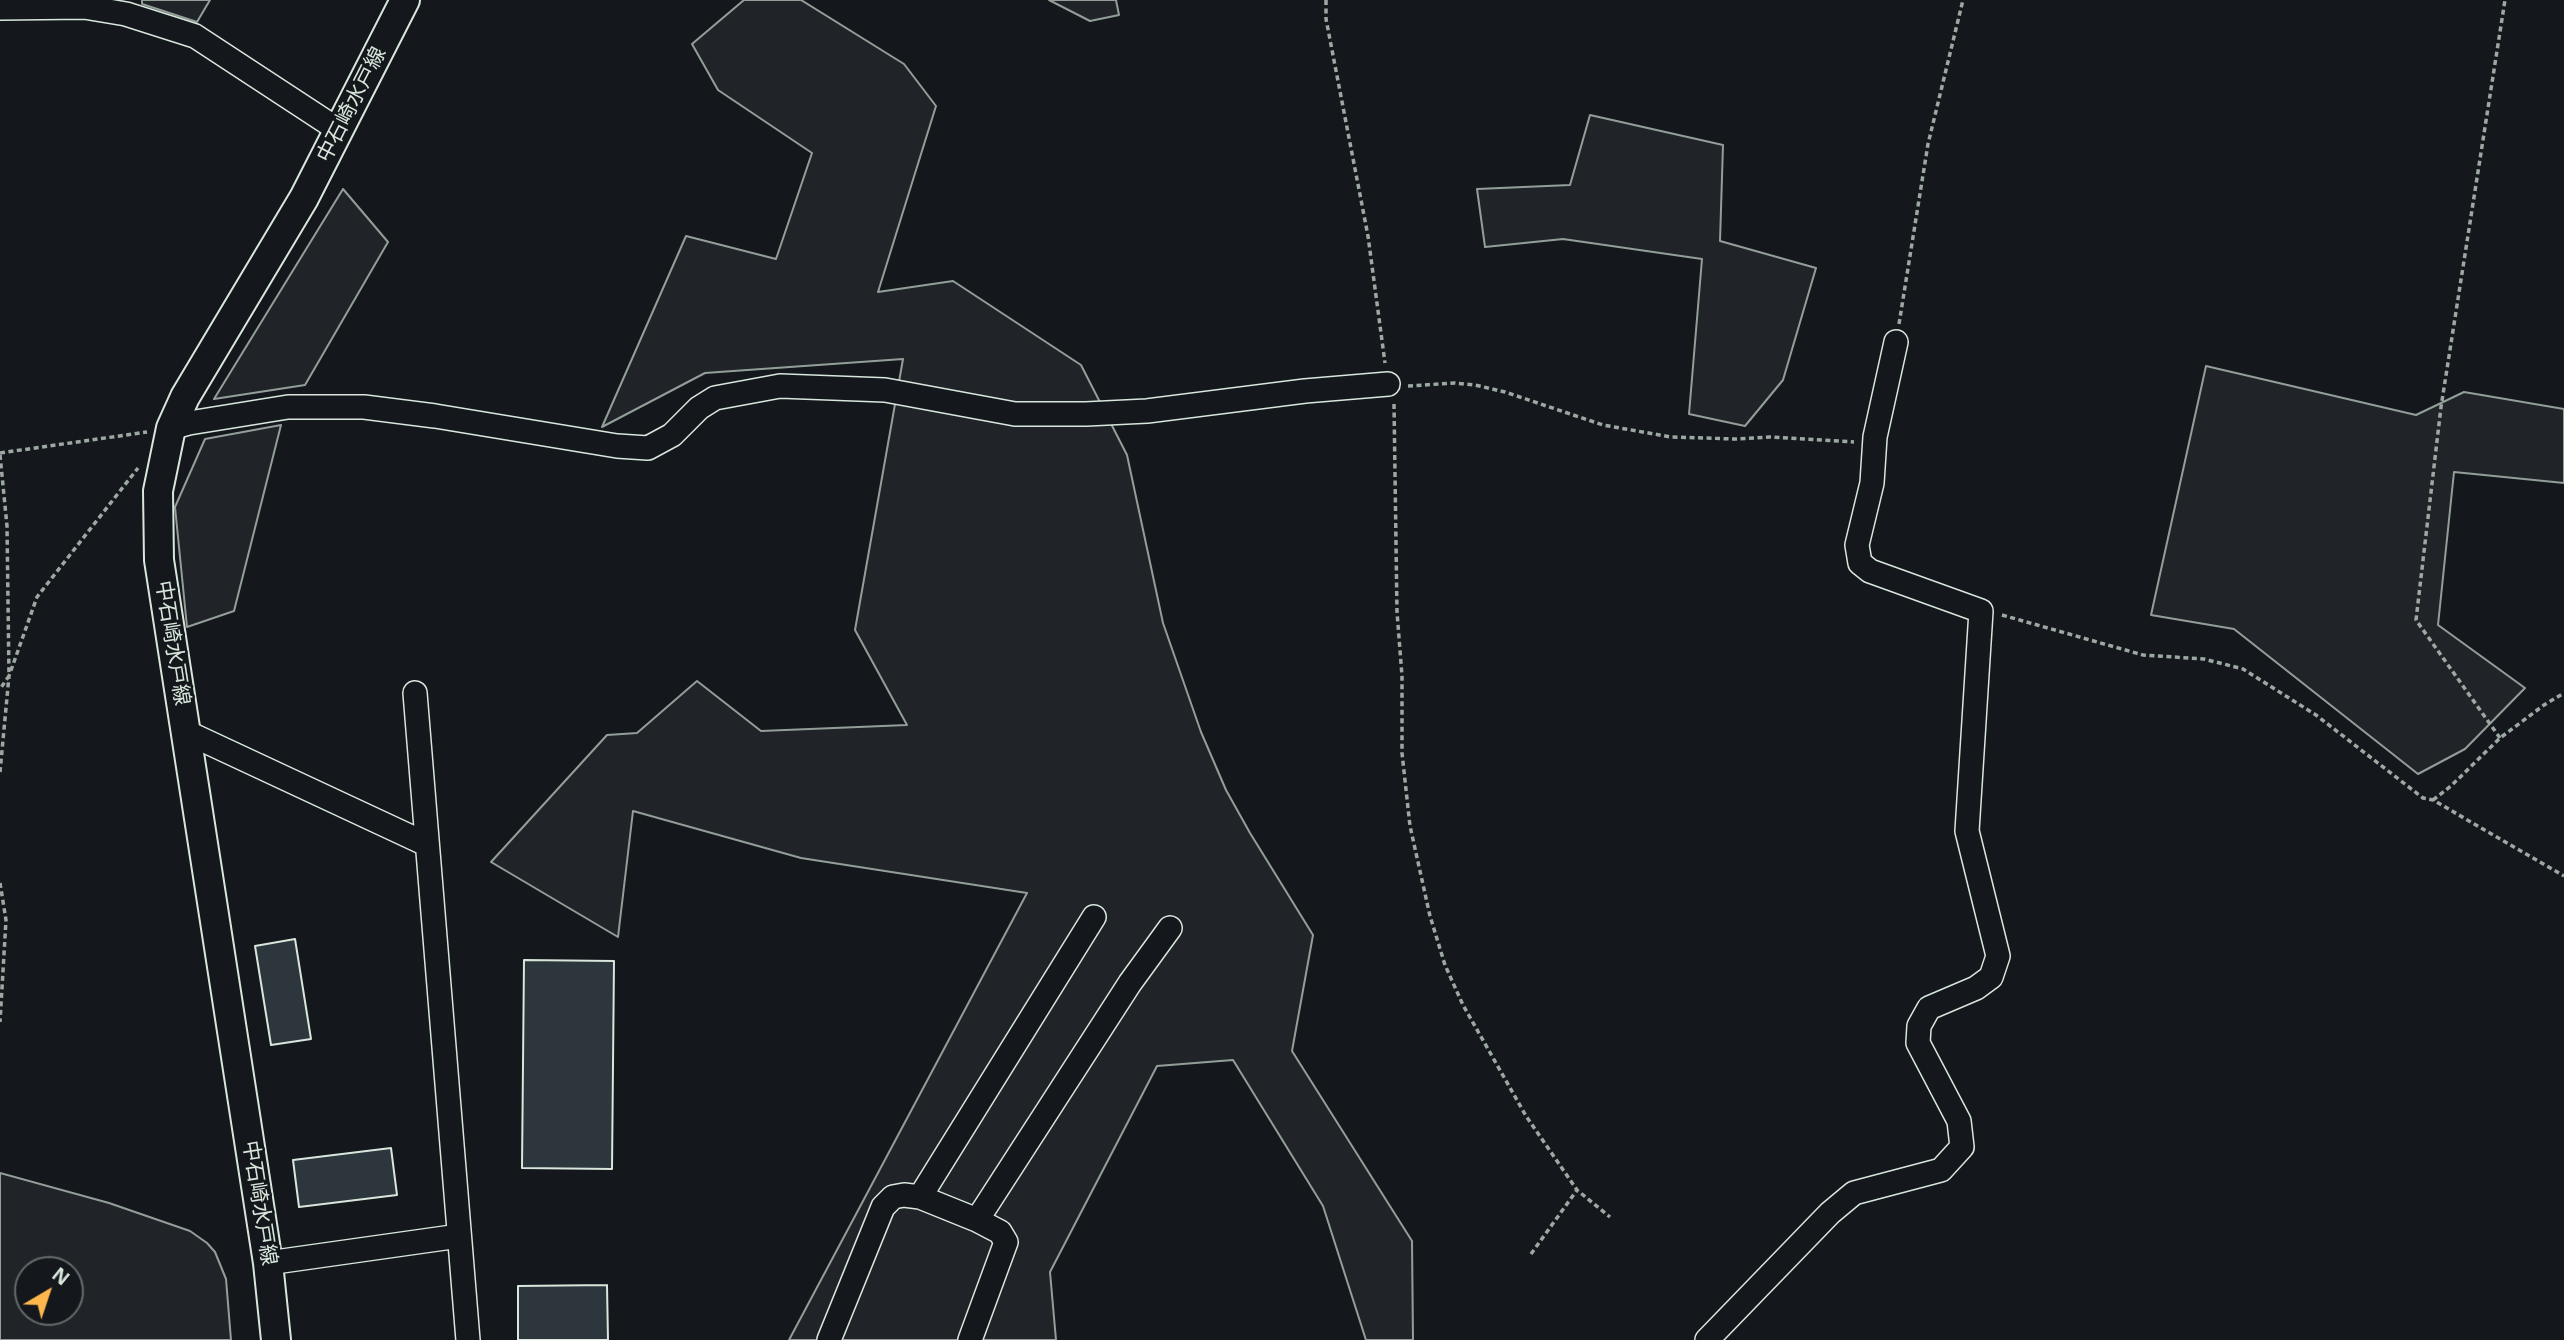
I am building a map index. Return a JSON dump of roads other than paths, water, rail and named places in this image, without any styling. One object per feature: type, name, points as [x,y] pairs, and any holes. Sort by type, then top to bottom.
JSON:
[{"type":"main road","name":"中石崎水戸線","points":[[276,1340],[268,1263],[159,560],[158,491],[168,441],[203,366],[304,198],[405,0]]},
{"type":"street","points":[[0,8],[126,7],[194,36],[340,131]]},
{"type":"street","points":[[1707,1340],[1830,1213],[1854,1193],[1941,1170],[1962,1147],[1959,1121],[1918,1043],[1919,1026],[1928,1008],[1976,988],[1991,977],[1998,956],[1967,831],[1981,611],[1870,571],[1860,562],[1857,545],[1872,482],[1873,450],[1896,342]]},
{"type":"street","points":[[168,441],[190,423],[288,407],[364,407],[617,446],[648,448],[672,435],[699,408],[715,398],[780,386],[885,390],[1015,414],[1086,414],[1147,411],[1306,391],[1388,384]]},
{"type":"street","points":[[415,693],[468,1340]]},
{"type":"street","points":[[186,732],[426,844]]},
{"type":"street","points":[[920,1197],[1094,917]]},
{"type":"street","points":[[977,1220],[1130,983],[1170,929]]},
{"type":"street","points":[[829,1340],[883,1207],[893,1196],[904,1195],[920,1197],[977,1220],[1000,1232],[1006,1242],[970,1340]]},
{"type":"street","points":[[268,1263],[459,1236]]}]
